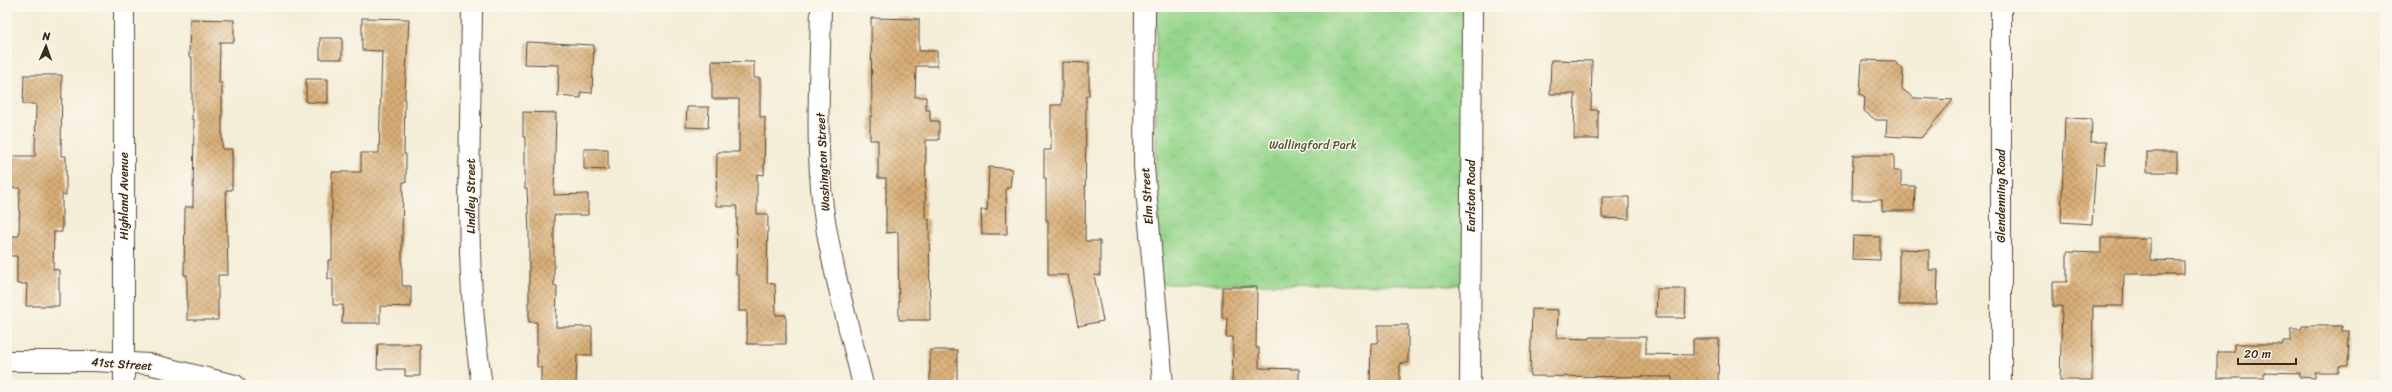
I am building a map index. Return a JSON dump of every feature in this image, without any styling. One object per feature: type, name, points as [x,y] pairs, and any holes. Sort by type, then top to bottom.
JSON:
[{"type":"street","name":"Highland Avenue","points":[[124,7],[124,385]]},
{"type":"street","name":"Lindley Street","points":[[472,7],[470,281],[475,340],[482,385]]},
{"type":"street","name":"Washington Street","points":[[821,7],[820,150],[823,207],[829,243],[863,385]]},
{"type":"street","name":"Elm Street","points":[[1145,7],[1144,166],[1162,385]]},
{"type":"street","name":"Earlston Road","points":[[1470,385],[1472,7]]},
{"type":"street","name":"Glendenning Road","points":[[2001,7],[2001,385]]},
{"type":"street","name":"41st Street","points":[[7,361],[125,362],[171,368],[235,385]]},
{"type":"green space","name":"Wallingford Park","points":[[1156,7],[1470,7],[1468,285],[1156,284]]},
{"type":"building","points":[[362,18],[409,19],[405,91],[404,154],[406,154],[406,182],[403,182],[402,286],[411,286],[411,307],[380,306],[380,323],[342,323],[343,305],[333,305],[333,279],[328,279],[328,260],[332,260],[332,172],[361,172],[361,153],[379,153],[382,51],[362,50]]},
{"type":"building","points":[[871,18],[919,19],[919,51],[937,51],[937,66],[916,66],[915,97],[926,97],[926,110],[930,110],[930,121],[939,121],[939,140],[926,140],[925,219],[929,219],[930,320],[899,320],[898,232],[886,233],[886,178],[878,178],[878,140],[870,140],[870,116],[872,116]]},
{"type":"building","points":[[190,19],[234,20],[234,42],[220,42],[219,83],[222,83],[222,149],[232,149],[232,190],[226,190],[228,275],[218,275],[218,320],[187,320],[187,275],[184,275],[185,207],[193,207],[194,120],[192,120],[192,57],[189,57]]},
{"type":"building","points":[[320,38],[342,38],[342,59],[320,59]]},
{"type":"building","points":[[526,42],[594,45],[592,93],[581,92],[581,98],[558,96],[559,65],[525,64]]},
{"type":"building","points":[[1551,60],[1592,61],[1591,110],[1598,110],[1598,139],[1574,139],[1575,94],[1550,94]]},
{"type":"building","points":[[1862,60],[1894,61],[1903,69],[1902,89],[1914,98],[1953,100],[1921,138],[1886,136],[1887,120],[1876,120],[1864,111],[1865,97],[1860,94]]},
{"type":"building","points":[[712,61],[754,62],[754,78],[760,78],[760,117],[765,117],[764,175],[757,174],[757,214],[768,214],[767,283],[775,284],[776,315],[786,315],[786,344],[747,344],[747,311],[739,311],[739,275],[736,275],[737,206],[716,206],[717,152],[739,152],[739,99],[712,99]]},
{"type":"building","points":[[1062,62],[1089,63],[1089,96],[1086,96],[1085,241],[1100,241],[1100,276],[1094,275],[1103,321],[1078,326],[1068,275],[1048,275],[1048,220],[1046,220],[1044,150],[1051,150],[1051,105],[1062,105]]},
{"type":"building","points":[[24,75],[62,75],[61,156],[66,156],[66,195],[62,195],[62,232],[54,232],[53,269],[59,270],[59,306],[26,306],[27,284],[17,284],[17,256],[8,256],[8,236],[19,236],[20,188],[8,188],[9,156],[35,156],[36,104],[23,104]]},
{"type":"building","points":[[306,79],[328,79],[328,103],[306,102]]},
{"type":"building","points":[[687,107],[709,107],[708,128],[686,127]]},
{"type":"building","points":[[523,112],[556,113],[554,195],[588,194],[588,215],[554,215],[554,286],[557,286],[556,327],[592,327],[592,355],[577,355],[576,385],[541,385],[541,367],[537,367],[537,322],[529,322],[529,233],[527,189],[525,189],[525,137],[523,137]]},
{"type":"building","points":[[2065,118],[2092,119],[2091,142],[2106,142],[2105,164],[2096,164],[2092,224],[2061,222]]},
{"type":"building","points":[[584,149],[608,149],[608,170],[584,169]]},
{"type":"building","points":[[2147,152],[2177,152],[2177,172],[2147,172]]},
{"type":"building","points":[[1853,155],[1894,155],[1894,171],[1901,171],[1901,186],[1915,186],[1914,211],[1882,211],[1882,200],[1852,200]]},
{"type":"building","points":[[989,167],[1012,169],[1010,188],[1006,188],[1007,234],[982,234],[981,210],[987,210]]},
{"type":"building","points":[[1602,197],[1629,197],[1629,219],[1602,218]]},
{"type":"building","points":[[1853,236],[1880,237],[1880,260],[1852,259]]},
{"type":"building","points":[[2101,238],[2150,238],[2150,260],[2184,261],[2184,274],[2124,274],[2123,306],[2093,306],[2092,380],[2060,380],[2062,306],[2053,306],[2053,282],[2067,282],[2067,252],[2101,253]]},
{"type":"building","points":[[1899,249],[1929,250],[1929,270],[1938,270],[1937,305],[1899,305]]},
{"type":"building","points":[[1222,287],[1257,287],[1256,348],[1259,348],[1259,368],[1299,369],[1299,385],[1232,385],[1233,337],[1226,337],[1227,318],[1222,318]]},
{"type":"building","points":[[1657,289],[1686,289],[1685,318],[1656,318]]},
{"type":"building","points":[[1532,309],[1558,310],[1557,338],[1590,339],[1590,337],[1646,337],[1646,354],[1693,355],[1693,339],[1719,339],[1718,383],[1672,382],[1672,377],[1530,376]]},
{"type":"building","points":[[1378,325],[1408,325],[1408,363],[1400,363],[1400,385],[1370,385],[1371,343],[1378,343]]},
{"type":"building","points":[[2302,326],[2342,326],[2342,331],[2349,331],[2348,366],[2339,366],[2339,372],[2315,372],[2315,378],[2300,377],[2300,373],[2264,372],[2264,378],[2217,378],[2217,352],[2234,352],[2234,344],[2283,344],[2283,341],[2291,341],[2291,329],[2302,329]]},
{"type":"building","points":[[378,344],[420,344],[420,376],[405,376],[405,369],[377,369]]},
{"type":"building","points":[[930,350],[957,350],[957,385],[930,385]]}]
